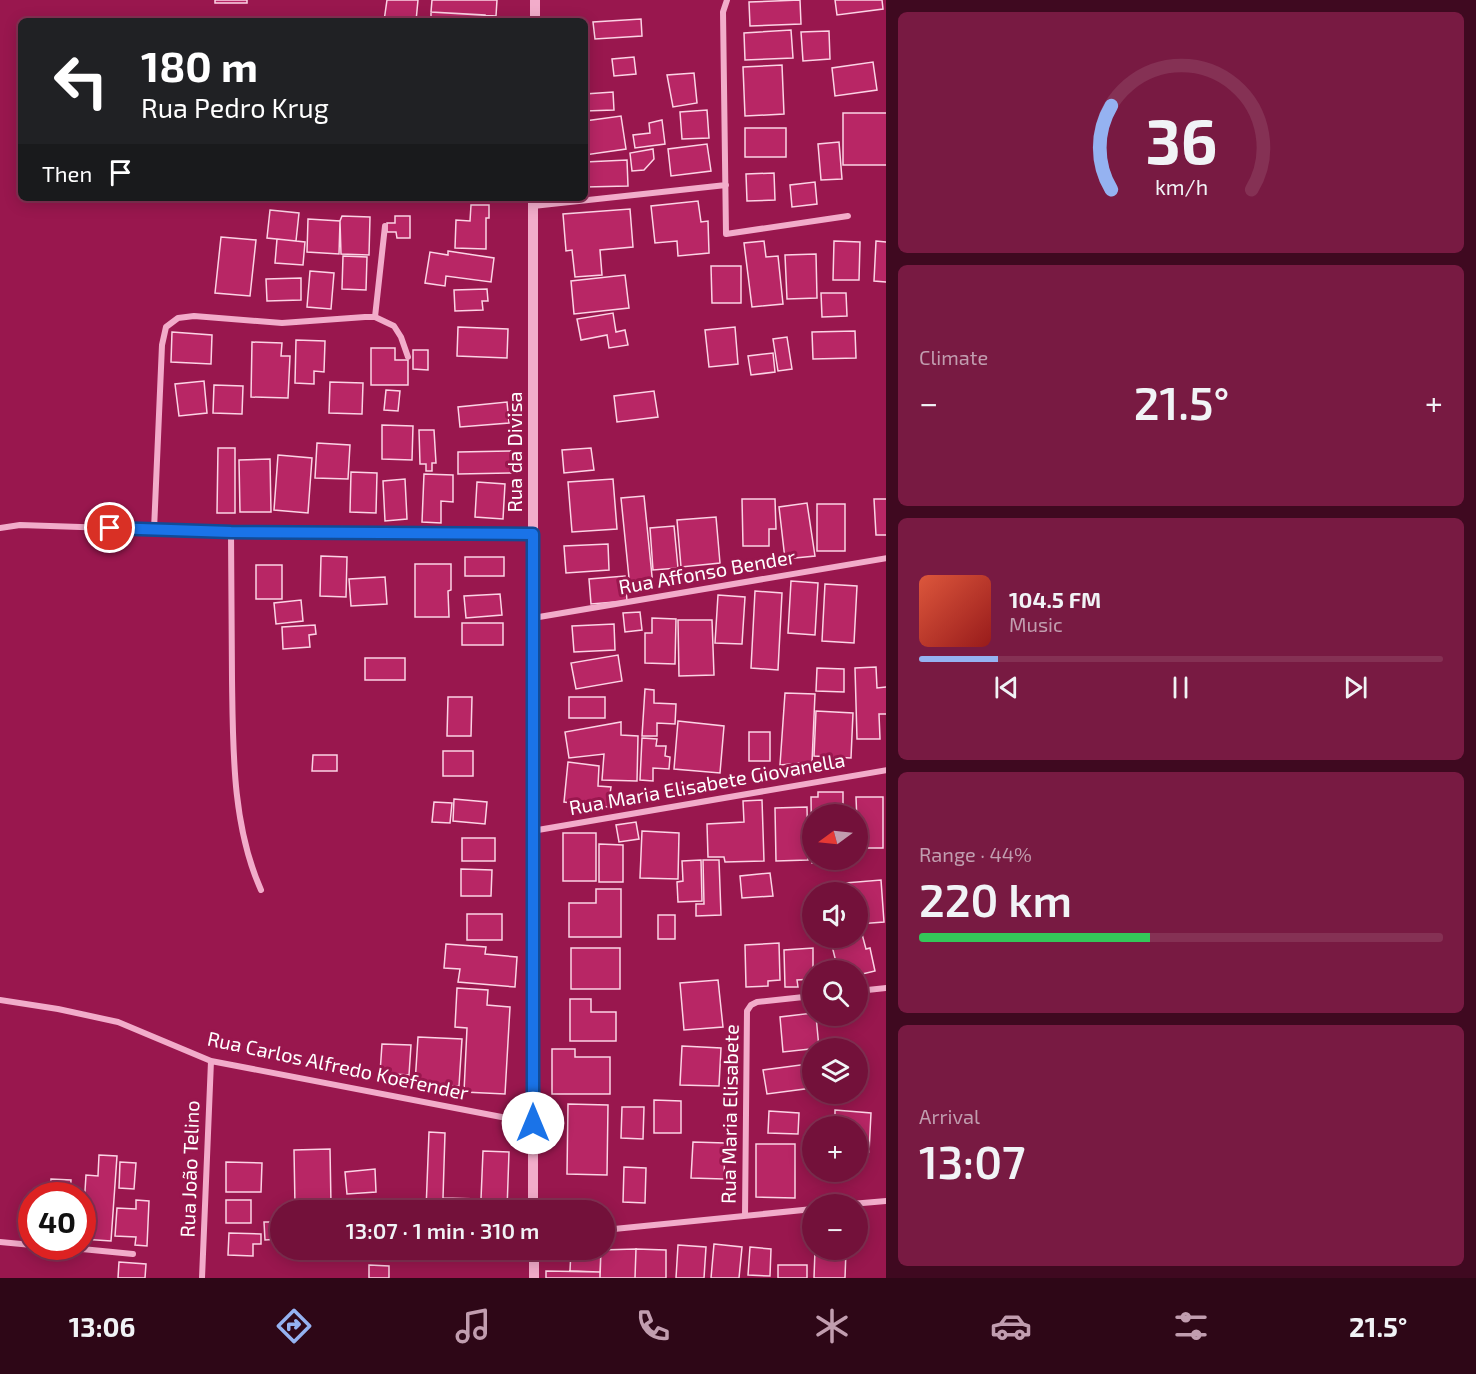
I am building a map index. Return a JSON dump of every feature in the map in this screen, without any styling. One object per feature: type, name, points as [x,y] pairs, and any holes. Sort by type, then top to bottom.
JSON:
[{"type":"street","points":[[535,18],[536,0]]},
{"type":"street","points":[[728,0],[723,12],[726,234],[848,216]]},
{"type":"street","points":[[588,197],[726,185]]},
{"type":"street","name":"Rua da Divisa","points":[[533,202],[533,1200]]},
{"type":"street","points":[[375,317],[385,226]]},
{"type":"street","points":[[154,530],[162,345],[166,327],[178,318],[194,316],[282,323],[344,317],[375,317],[394,326],[401,337],[408,357]]},
{"type":"street","points":[[0,528],[20,525],[231,532],[533,534]]},
{"type":"street","points":[[231,532],[233,734],[236,789],[247,850],[261,890]]},
{"type":"street","name":"Rua Affonso Bender","points":[[533,618],[886,558]]},
{"type":"street","name":"Rua Maria Elisabete Giovanella","points":[[532,831],[886,770]]},
{"type":"street","points":[[868,990],[886,988]]},
{"type":"street","name":"Rua Maria Elisabete","points":[[745,1216],[747,1011],[757,1002],[802,997]]},
{"type":"street","name":"Rua Carlos Alfredo Koefender","points":[[0,1000],[118,1022],[211,1060],[533,1123]]},
{"type":"street","name":"Rua João Telino","points":[[202,1278],[211,1060]]},
{"type":"street","points":[[868,1203],[886,1201]]},
{"type":"street","points":[[615,1229],[802,1210]]},
{"type":"street","points":[[0,1242],[18,1244]]},
{"type":"street","points":[[96,1250],[133,1254]]},
{"type":"street","points":[[534,1260],[534,1278]]},
{"type":"building","points":[[215,0],[247,0],[247,3],[215,3]]},
{"type":"building","points":[[387,0],[418,0],[416,18],[384,18]]},
{"type":"building","points":[[432,0],[497,0],[496,16],[431,12]]},
{"type":"building","points":[[800,0],[801,24],[750,26],[749,2]]},
{"type":"building","points":[[835,0],[882,0],[883,9],[837,15]]},
{"type":"building","points":[[431,12],[485,15],[484,18],[431,18]]},
{"type":"building","points":[[641,19],[642,36],[595,39],[593,22]]},
{"type":"building","points":[[791,30],[793,58],[745,60],[744,33]]},
{"type":"building","points":[[829,31],[830,59],[803,61],[801,32]]},
{"type":"building","points":[[634,57],[636,74],[614,76],[612,59]]},
{"type":"building","points":[[873,62],[877,90],[835,96],[832,68]]},
{"type":"building","points":[[782,65],[784,114],[745,116],[743,67]]},
{"type":"building","points":[[694,73],[697,103],[673,107],[667,75]]},
{"type":"building","points":[[613,92],[614,110],[588,111],[588,94]]},
{"type":"building","points":[[707,110],[709,138],[682,139],[680,112]]},
{"type":"building","points":[[843,113],[886,113],[886,165],[843,165]]},
{"type":"building","points":[[621,116],[626,149],[588,155],[588,121]]},
{"type":"building","points":[[662,120],[665,144],[635,148],[633,135],[650,133],[649,123]]},
{"type":"building","points":[[745,128],[786,128],[786,157],[745,157]]},
{"type":"building","points":[[839,142],[842,179],[821,180],[818,144]]},
{"type":"building","points":[[707,144],[711,171],[671,176],[668,149]]},
{"type":"building","points":[[653,149],[654,159],[644,170],[632,171],[630,153]]},
{"type":"building","points":[[627,160],[628,186],[588,187],[588,162]]},
{"type":"building","points":[[774,173],[775,200],[747,201],[746,174]]},
{"type":"building","points":[[815,182],[817,204],[792,207],[790,185]]},
{"type":"building","points":[[698,201],[701,222],[708,221],[709,253],[678,256],[677,241],[655,243],[651,206]]},
{"type":"building","points":[[471,205],[489,205],[489,218],[486,218],[486,249],[455,248],[456,220],[470,221]]},
{"type":"building","points":[[630,209],[633,247],[600,250],[602,275],[575,277],[572,250],[566,251],[563,214]]},
{"type":"building","points":[[270,210],[299,213],[296,241],[267,238]]},
{"type":"building","points":[[342,216],[370,217],[369,255],[341,254],[340,221]]},
{"type":"building","points":[[395,216],[410,216],[410,238],[397,238],[396,232],[387,232],[387,223],[395,223]]},
{"type":"building","points":[[308,219],[340,221],[339,254],[307,252]]},
{"type":"building","points":[[221,237],[256,240],[250,296],[215,293]]},
{"type":"building","points":[[277,239],[305,242],[303,265],[275,263]]},
{"type":"building","points":[[764,241],[766,257],[778,256],[783,304],[752,307],[744,243]]},
{"type":"building","points":[[834,241],[860,242],[859,280],[833,280]]},
{"type":"building","points":[[876,241],[886,242],[886,282],[874,281]]},
{"type":"building","points":[[448,251],[494,258],[491,282],[446,276],[445,286],[425,283],[430,252],[448,255]]},
{"type":"building","points":[[816,254],[817,298],[787,299],[785,255]]},
{"type":"building","points":[[343,256],[367,257],[366,290],[342,289]]},
{"type":"building","points":[[711,266],[741,266],[741,303],[712,303]]},
{"type":"building","points":[[310,271],[334,273],[331,309],[307,307]]},
{"type":"building","points":[[625,275],[629,308],[574,314],[571,281]]},
{"type":"building","points":[[301,278],[301,300],[267,301],[266,279]]},
{"type":"building","points":[[487,289],[488,301],[482,301],[483,310],[455,311],[454,290]]},
{"type":"building","points":[[821,293],[846,293],[847,316],[822,317]]},
{"type":"building","points":[[613,313],[616,332],[625,330],[628,345],[609,348],[607,335],[581,340],[577,319]]},
{"type":"building","points":[[458,327],[508,329],[507,358],[457,356]]},
{"type":"building","points":[[735,327],[738,364],[709,367],[705,330]]},
{"type":"building","points":[[855,331],[856,358],[813,359],[812,332]]},
{"type":"building","points":[[172,332],[212,335],[211,364],[171,362]]},
{"type":"building","points":[[787,337],[792,369],[778,371],[773,339]]},
{"type":"building","points":[[296,340],[325,341],[324,372],[314,371],[314,384],[295,383]]},
{"type":"building","points":[[252,342],[282,343],[281,356],[290,356],[288,398],[251,397]]},
{"type":"building","points":[[371,348],[395,348],[395,360],[408,360],[408,385],[371,385]]},
{"type":"building","points":[[413,350],[428,350],[428,370],[413,369]]},
{"type":"building","points":[[773,353],[775,372],[751,375],[748,356]]},
{"type":"building","points":[[204,381],[207,413],[179,416],[175,384]]},
{"type":"building","points":[[330,382],[363,383],[362,414],[329,413]]},
{"type":"building","points":[[214,385],[243,386],[242,414],[213,413]]},
{"type":"building","points":[[386,390],[400,391],[398,411],[384,410]]},
{"type":"building","points":[[654,391],[658,417],[617,422],[614,396]]},
{"type":"building","points":[[507,402],[509,423],[460,427],[458,407]]},
{"type":"building","points":[[382,425],[413,426],[412,460],[382,459]]},
{"type":"building","points":[[419,430],[434,430],[436,463],[432,463],[432,471],[426,471],[426,464],[420,464]]},
{"type":"building","points":[[317,443],[350,445],[348,479],[315,478]]},
{"type":"building","points":[[218,448],[235,448],[235,513],[217,513]]},
{"type":"building","points":[[591,448],[594,470],[564,473],[562,450]]},
{"type":"building","points":[[513,451],[513,473],[458,474],[458,452]]},
{"type":"building","points":[[278,455],[312,458],[308,513],[274,510]]},
{"type":"building","points":[[270,459],[271,512],[240,512],[239,460]]},
{"type":"building","points":[[351,472],[377,473],[376,513],[350,512]]},
{"type":"building","points":[[424,474],[453,475],[453,502],[441,501],[441,523],[422,522]]},
{"type":"building","points":[[405,479],[407,519],[385,521],[383,481]]},
{"type":"building","points":[[613,479],[617,529],[572,532],[568,482]]},
{"type":"building","points":[[477,482],[505,484],[503,519],[475,517]]},
{"type":"building","points":[[644,496],[653,586],[630,588],[621,498]]},
{"type":"building","points":[[742,499],[775,499],[776,529],[769,529],[769,546],[743,546]]},
{"type":"building","points":[[874,499],[886,499],[886,535],[876,535]]},
{"type":"building","points":[[807,503],[815,556],[785,559],[779,507]]},
{"type":"building","points":[[817,504],[845,504],[845,551],[817,551]]},
{"type":"building","points":[[716,517],[720,563],[681,567],[677,520]]},
{"type":"building","points":[[674,526],[678,568],[653,570],[650,528]]},
{"type":"building","points":[[608,544],[609,570],[566,573],[564,546]]},
{"type":"building","points":[[321,556],[347,557],[346,597],[320,596]]},
{"type":"building","points":[[465,557],[504,557],[504,576],[465,576]]},
{"type":"building","points":[[415,564],[451,564],[451,590],[448,591],[449,617],[415,617]]},
{"type":"building","points":[[256,565],[282,565],[282,599],[256,599]]},
{"type":"building","points":[[625,576],[627,601],[591,604],[589,579]]},
{"type":"building","points":[[385,577],[387,604],[351,606],[349,579]]},
{"type":"building","points":[[791,581],[818,583],[815,635],[788,633]]},
{"type":"building","points":[[825,584],[857,586],[854,643],[822,641]]},
{"type":"building","points":[[755,591],[782,593],[778,670],[751,668]]},
{"type":"building","points":[[500,594],[502,615],[466,618],[464,596]]},
{"type":"building","points":[[718,595],[745,597],[742,644],[715,643]]},
{"type":"building","points":[[301,600],[303,621],[276,624],[274,603]]},
{"type":"building","points":[[640,612],[642,630],[625,632],[623,613]]},
{"type":"building","points":[[652,618],[676,619],[675,664],[645,663],[645,633],[652,633]]},
{"type":"building","points":[[678,620],[712,620],[714,675],[679,676]]},
{"type":"building","points":[[462,623],[503,623],[503,645],[462,645]]},
{"type":"building","points":[[614,624],[615,650],[574,652],[572,626]]},
{"type":"building","points":[[315,625],[316,634],[309,635],[310,647],[283,649],[282,627]]},
{"type":"building","points":[[618,655],[622,681],[576,689],[571,663]]},
{"type":"building","points":[[365,658],[405,658],[405,680],[365,680]]},
{"type":"building","points":[[876,667],[877,688],[886,687],[886,714],[879,714],[880,739],[857,739],[855,668]]},
{"type":"building","points":[[817,668],[844,669],[844,692],[816,691]]},
{"type":"building","points":[[645,689],[654,690],[654,703],[676,704],[675,724],[657,723],[657,736],[642,736]]},
{"type":"building","points":[[785,693],[815,694],[812,762],[780,765]]},
{"type":"building","points":[[448,697],[472,697],[471,736],[447,736]]},
{"type":"building","points":[[569,697],[605,697],[605,718],[569,718]]},
{"type":"building","points":[[816,711],[853,713],[851,758],[814,756]]},
{"type":"building","points":[[678,721],[724,726],[720,773],[674,769]]},
{"type":"building","points":[[621,722],[621,735],[638,736],[637,781],[602,780],[604,754],[569,758],[565,732]]},
{"type":"building","points":[[749,732],[770,732],[770,761],[749,761]]},
{"type":"building","points":[[642,738],[657,739],[656,746],[666,746],[665,756],[670,757],[669,769],[653,768],[653,781],[640,780]]},
{"type":"building","points":[[443,751],[473,751],[473,776],[443,776]]},
{"type":"building","points":[[313,755],[337,755],[337,771],[312,771]]},
{"type":"building","points":[[568,762],[599,766],[598,786],[611,787],[608,807],[564,802]]},
{"type":"building","points":[[818,792],[843,792],[843,804],[811,804],[811,797],[818,797]]},
{"type":"building","points":[[856,797],[883,797],[883,848],[868,848],[868,804],[856,804]]},
{"type":"building","points":[[454,799],[487,802],[485,824],[453,821]]},
{"type":"building","points":[[762,800],[764,861],[725,862],[724,857],[708,857],[707,824],[744,822],[743,801]]},
{"type":"building","points":[[434,802],[452,803],[450,823],[432,822]]},
{"type":"building","points":[[802,807],[802,860],[776,861],[775,808]]},
{"type":"building","points":[[636,822],[639,839],[619,842],[616,825]]},
{"type":"building","points":[[642,831],[679,833],[678,879],[640,878]]},
{"type":"building","points":[[563,833],[596,833],[596,881],[563,881]]},
{"type":"building","points":[[462,838],[495,838],[495,861],[462,861]]},
{"type":"building","points":[[599,844],[623,845],[623,882],[599,882]]},
{"type":"building","points":[[701,860],[702,901],[678,902],[677,882],[683,881],[682,861]]},
{"type":"building","points":[[703,860],[719,860],[721,915],[696,916],[696,904],[704,904]]},
{"type":"building","points":[[461,869],[492,870],[491,896],[461,896]]},
{"type":"building","points":[[770,873],[773,896],[742,898],[740,876]]},
{"type":"building","points":[[881,880],[884,922],[868,923],[868,882],[857,882]]},
{"type":"building","points":[[596,889],[621,889],[621,937],[569,937],[569,903],[596,903]]},
{"type":"building","points":[[467,914],[502,914],[502,940],[467,940]]},
{"type":"building","points":[[658,915],[675,915],[675,939],[658,939]]},
{"type":"building","points":[[779,943],[780,980],[768,981],[768,986],[746,987],[745,945]]},
{"type":"building","points":[[446,944],[486,947],[485,954],[517,957],[515,987],[458,982],[460,969],[444,968]]},
{"type":"building","points":[[571,948],[620,948],[620,989],[571,989]]},
{"type":"building","points":[[813,948],[813,960],[802,960],[802,980],[797,980],[798,987],[785,987],[784,950]]},
{"type":"building","points":[[832,948],[870,948],[875,971],[868,973],[868,960],[836,960]]},
{"type":"building","points":[[718,980],[723,1027],[684,1030],[680,983]]},
{"type":"building","points":[[457,988],[488,990],[487,1005],[510,1007],[505,1094],[464,1092],[467,1028],[455,1027]]},
{"type":"building","points":[[570,999],[591,999],[591,1012],[616,1012],[616,1041],[570,1041]]},
{"type":"building","points":[[802,1014],[802,1026],[817,1026],[818,1038],[802,1038],[802,1050],[783,1052],[780,1017]]},
{"type":"building","points":[[418,1037],[462,1039],[459,1086],[415,1084]]},
{"type":"building","points":[[382,1044],[411,1045],[409,1075],[380,1073]]},
{"type":"building","points":[[682,1046],[721,1048],[719,1086],[680,1085]]},
{"type":"building","points":[[552,1049],[575,1049],[575,1057],[610,1057],[610,1094],[552,1094]]},
{"type":"building","points":[[802,1065],[802,1089],[767,1094],[763,1070]]},
{"type":"building","points":[[654,1100],[681,1101],[681,1133],[654,1133]]},
{"type":"building","points":[[568,1104],[608,1105],[607,1175],[567,1174]]},
{"type":"building","points":[[622,1107],[644,1107],[643,1139],[621,1138]]},
{"type":"building","points":[[835,1110],[871,1113],[869,1152],[868,1116],[835,1116]]},
{"type":"building","points":[[769,1111],[799,1113],[798,1134],[768,1133]]},
{"type":"building","points":[[429,1132],[445,1133],[443,1198],[481,1199],[483,1151],[509,1152],[507,1200],[426,1200]]},
{"type":"building","points":[[693,1142],[725,1143],[724,1179],[691,1178]]},
{"type":"building","points":[[756,1144],[795,1144],[795,1198],[756,1197]]},
{"type":"building","points":[[330,1149],[331,1200],[295,1200],[294,1150]]},
{"type":"building","points":[[99,1155],[117,1156],[111,1241],[96,1240],[96,1182],[86,1182],[86,1175],[98,1176]]},
{"type":"building","points":[[120,1162],[136,1163],[134,1189],[119,1188]]},
{"type":"building","points":[[226,1162],[262,1163],[261,1192],[226,1192]]},
{"type":"building","points":[[624,1167],[646,1168],[645,1203],[623,1202]]},
{"type":"building","points":[[375,1169],[376,1192],[347,1194],[345,1172]]},
{"type":"building","points":[[51,1179],[71,1180],[71,1182],[51,1182]]},
{"type":"building","points":[[136,1200],[149,1201],[147,1246],[135,1245],[136,1237],[115,1236],[117,1208],[136,1209]]},
{"type":"building","points":[[226,1200],[251,1200],[251,1223],[226,1223]]},
{"type":"building","points":[[264,1222],[270,1222],[270,1240],[265,1240]]},
{"type":"building","points":[[229,1233],[261,1234],[261,1244],[253,1244],[253,1256],[228,1255]]},
{"type":"building","points":[[714,1244],[742,1247],[739,1278],[711,1278]]},
{"type":"building","points":[[678,1245],[706,1247],[704,1278],[676,1278]]},
{"type":"building","points":[[750,1247],[771,1249],[770,1276],[748,1275]]},
{"type":"building","points":[[636,1249],[635,1278],[600,1278],[601,1260],[615,1260],[615,1250]]},
{"type":"building","points":[[636,1249],[666,1250],[666,1278],[635,1278]]},
{"type":"building","points":[[571,1260],[601,1260],[600,1272],[570,1271]]},
{"type":"building","points":[[815,1260],[846,1260],[845,1278],[814,1278]]},
{"type":"building","points":[[119,1262],[146,1264],[145,1278],[118,1278]]},
{"type":"building","points":[[369,1265],[389,1266],[389,1278],[369,1278]]},
{"type":"building","points":[[778,1265],[807,1265],[807,1278],[778,1278]]},
{"type":"building","points":[[546,1271],[600,1272],[600,1278],[546,1278]]},
{"type":"route","points":[[110,528],[231,532],[533,534],[533,1123]]}]
